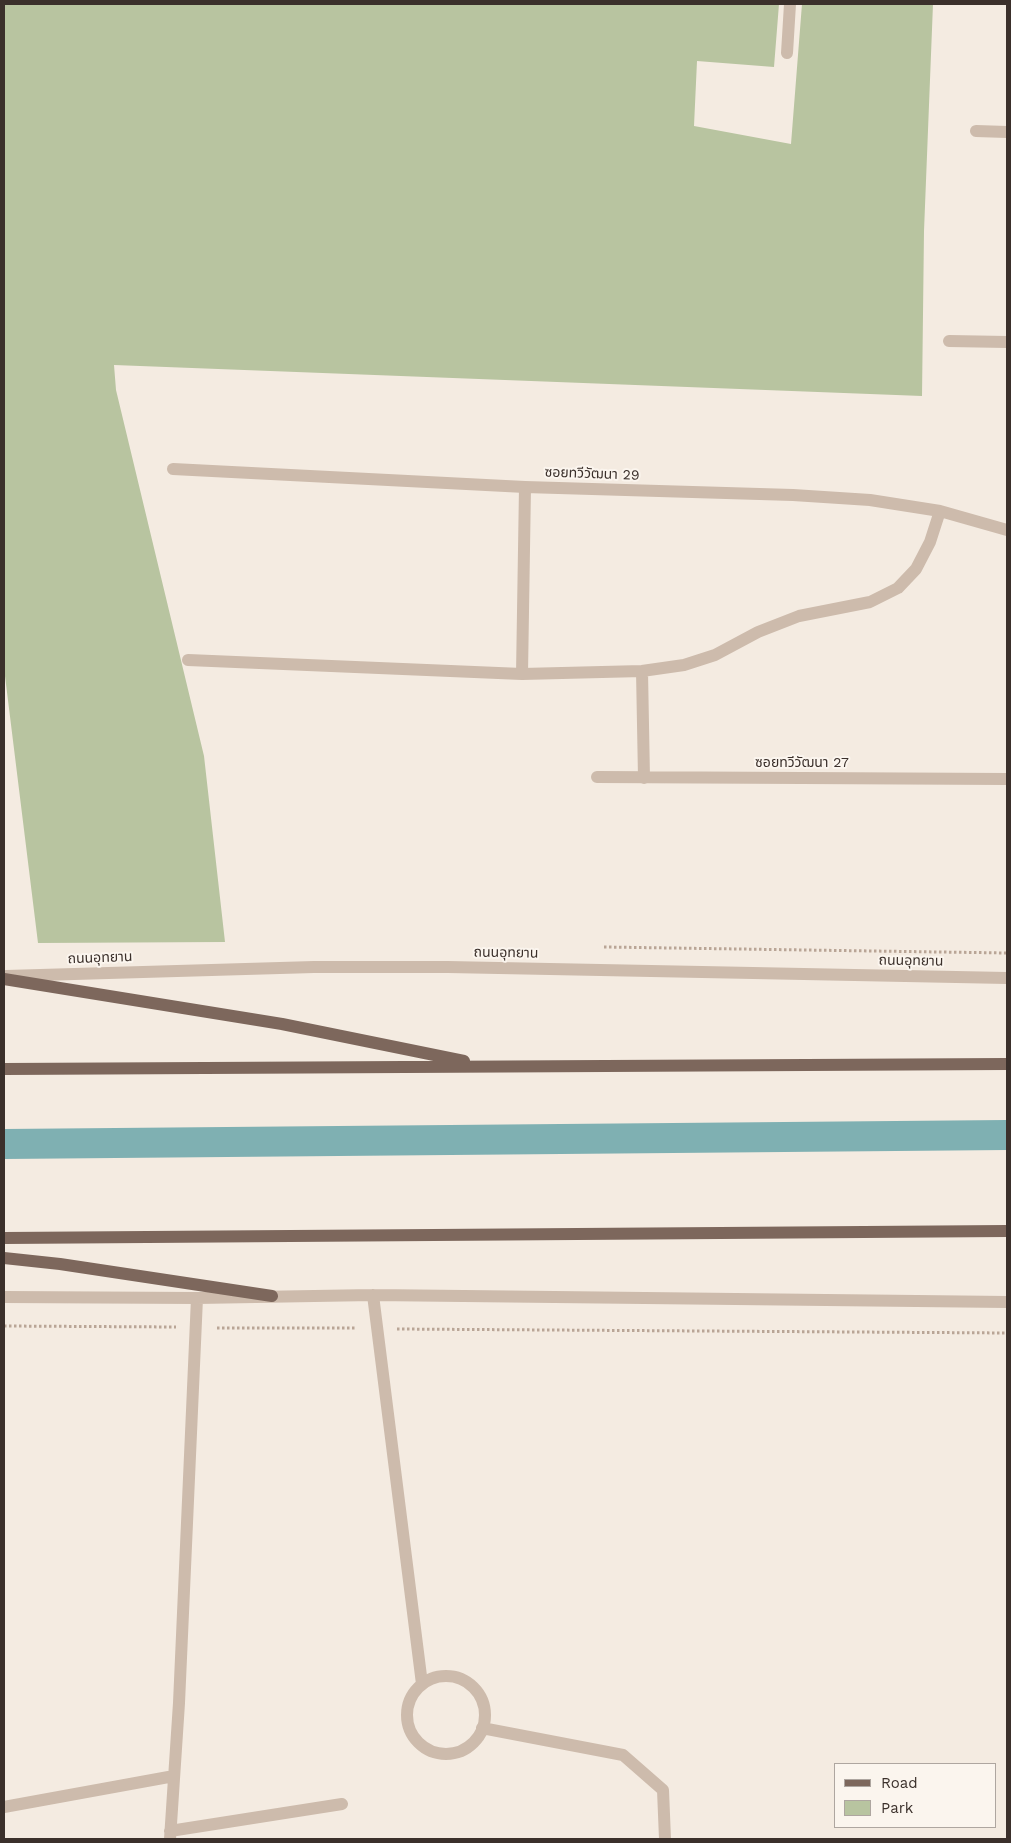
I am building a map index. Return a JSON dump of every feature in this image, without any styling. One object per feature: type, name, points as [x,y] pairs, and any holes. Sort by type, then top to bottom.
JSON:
[{"type":"main road","points":[[4,978],[282,1024],[488,1066]]},
{"type":"main road","points":[[4,1069],[1007,1064]]},
{"type":"main road","points":[[4,1238],[1007,1231]]},
{"type":"main road","points":[[4,1258],[60,1264],[272,1296]]},
{"type":"street","points":[[787,54],[790,4]]},
{"type":"street","points":[[976,131],[1007,132]]},
{"type":"street","points":[[949,341],[1007,342]]},
{"type":"street","name":"ซอยทวีวัฒนา 29","points":[[173,469],[525,488],[792,495],[870,500],[940,511],[1007,530]]},
{"type":"street","points":[[522,674],[525,488]]},
{"type":"street","points":[[188,660],[522,674],[642,671],[684,665],[716,655],[758,632],[799,616],[870,602],[898,588],[916,569],[930,542],[940,511]]},
{"type":"street","points":[[642,671],[644,778]]},
{"type":"street","name":"ซอยทวีวัฒนา 27","points":[[598,777],[1007,779]]},
{"type":"street","name":"ถนนอุทยาน","points":[[4,978],[314,967],[448,967],[1007,978]]},
{"type":"street","points":[[373,1295],[422,1684]]},
{"type":"street","points":[[4,1297],[197,1298],[373,1295],[1007,1302]]},
{"type":"street","points":[[197,1298],[170,1835],[342,1804]]},
{"type":"street","points":[[438,1677],[455,1677],[472,1685],[482,1699],[485,1717],[480,1734],[468,1747],[452,1754],[434,1753],[419,1744],[410,1731],[406,1714],[411,1697],[422,1684],[438,1677]]},
{"type":"street","points":[[482,1728],[623,1755],[663,1790],[665,1839]]},
{"type":"street","points":[[4,1807],[174,1776]]},
{"type":"path","points":[[4,1326],[1007,1333]]},
{"type":"green space","points":[[4,4],[779,4],[774,67],[697,61],[694,126],[791,144],[802,4],[933,4],[924,231],[922,396],[114,365],[116,390],[204,756],[225,942],[38,943],[4,668]]},
{"type":"waterway","points":[[4,1144],[1007,1135]]}]
